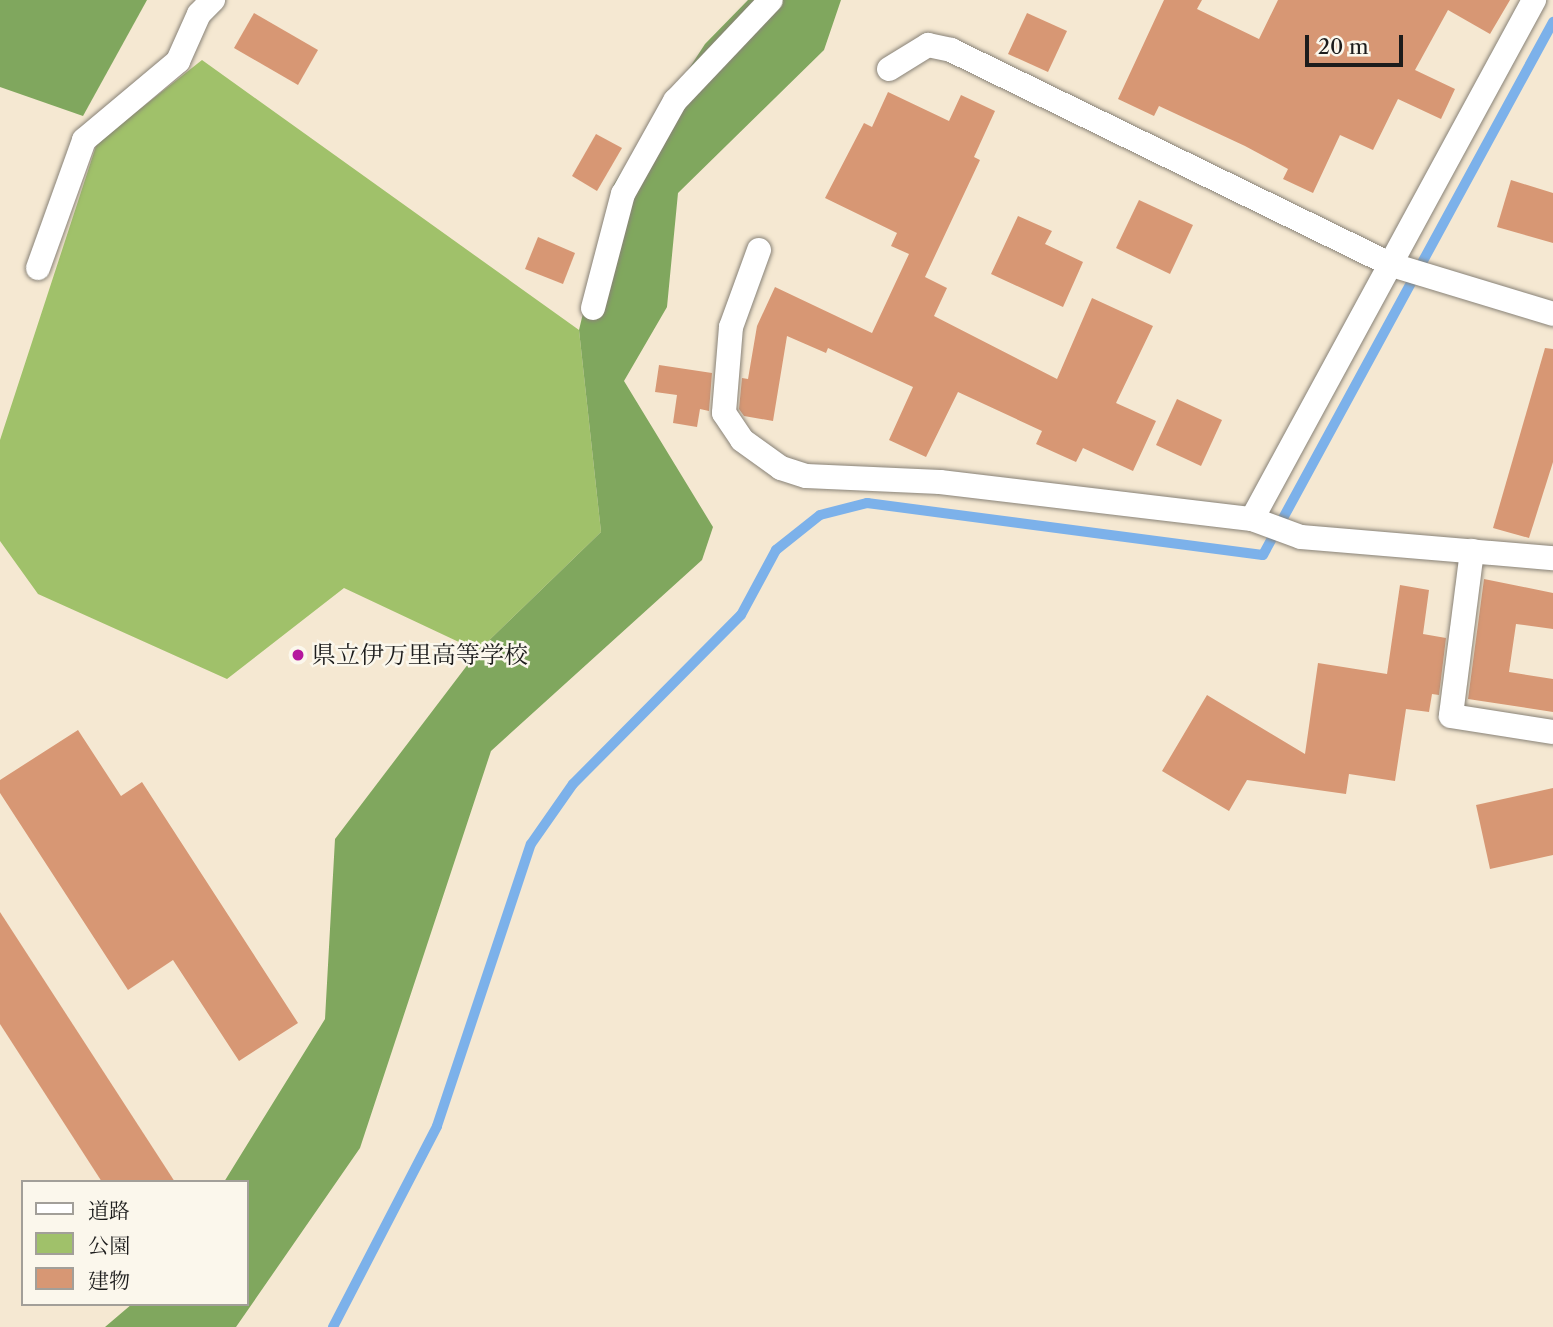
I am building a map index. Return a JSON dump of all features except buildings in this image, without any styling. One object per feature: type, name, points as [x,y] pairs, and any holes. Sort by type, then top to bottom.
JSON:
[{"type":"street","points":[[38,268],[84,140],[178,61],[199,13],[213,0]]},
{"type":"street","points":[[593,308],[623,194],[675,101],[771,0]]},
{"type":"street","points":[[1252,519],[1534,0]]},
{"type":"street","points":[[889,69],[928,45],[951,50],[1392,265],[1430,279],[1553,314]]},
{"type":"street","points":[[760,250],[731,327],[724,413],[742,440],[781,468],[806,476],[940,482],[1252,519],[1301,537],[1553,558]]},
{"type":"street","points":[[1472,551],[1451,716],[1553,732]]},
{"type":"green space","points":[[0,0],[147,0],[83,116],[0,87]]},
{"type":"green space","points":[[748,0],[841,0],[824,50],[678,193],[667,307],[624,381],[713,527],[702,560],[491,751],[360,1148],[236,1327],[105,1327],[130,1306],[248,1306],[248,1180],[225,1180],[325,1019],[335,839],[478,651],[601,532],[579,330],[614,184],[705,44]]},
{"type":"green space","points":[[202,60],[579,330],[601,532],[478,651],[344,588],[227,679],[38,594],[0,541],[0,440],[97,143]]},
{"type":"waterway","points":[[333,1327],[437,1126],[531,844],[573,784],[741,615],[776,550],[820,515],[867,503],[1263,555],[1553,22]]},
{"type":"place","name":"県立伊万里高等学校","points":[[298,655]]}]
